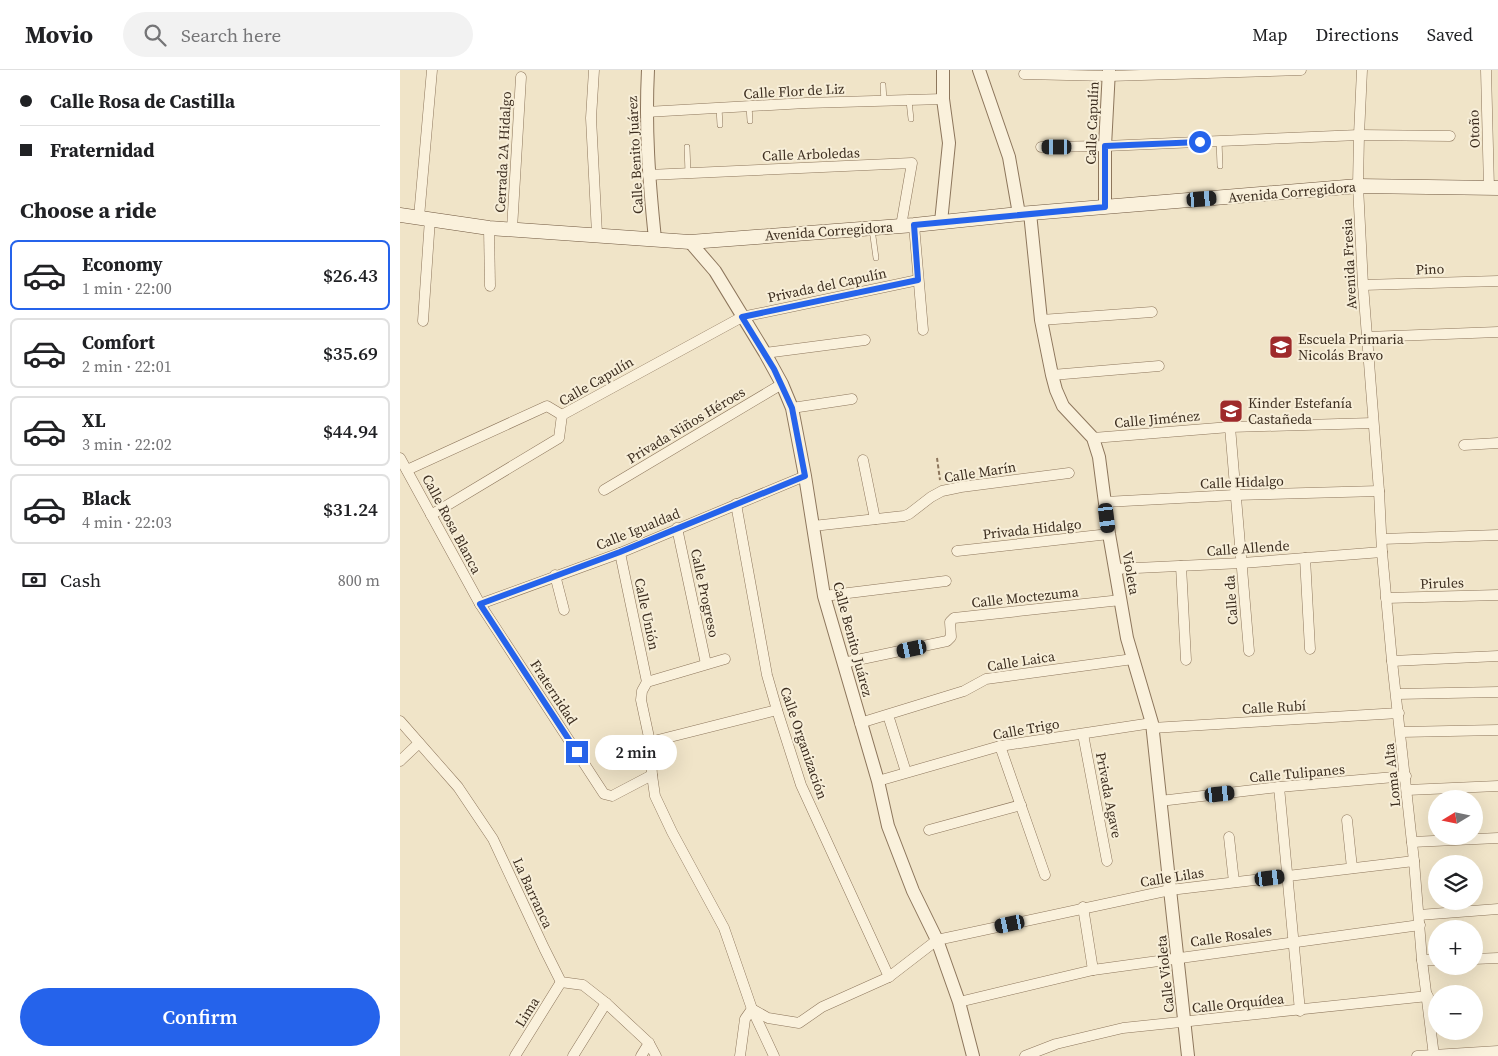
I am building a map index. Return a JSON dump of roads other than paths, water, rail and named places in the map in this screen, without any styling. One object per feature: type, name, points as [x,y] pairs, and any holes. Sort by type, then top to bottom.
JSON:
[{"type":"main road","name":"Avenida Corregidora","points":[[400,215],[489,228],[597,234],[690,242],[907,226],[1024,214],[1358,186],[1494,188]]},
{"type":"street","points":[[423,321],[424,218],[432,70]]},
{"type":"street","points":[[594,70],[591,118],[597,234]]},
{"type":"street","name":"Calle Benito Juárez","points":[[648,70],[646,112],[648,175],[655,239]]},
{"type":"street","points":[[941,222],[949,143],[943,100],[943,70]]},
{"type":"street","name":"Violeta","points":[[979,70],[1009,157],[1024,214],[1041,320],[1056,390],[1063,406],[1093,438],[1099,457],[1109,534],[1127,638],[1152,726],[1170,890]]},
{"type":"street","points":[[1024,74],[1301,70]]},
{"type":"street","name":"Avenida Fresia","points":[[1362,70],[1358,186],[1363,285],[1379,490]]},
{"type":"street","name":"Otoño","points":[[1486,70],[1494,188]]},
{"type":"street","name":"Calle Capulín","points":[[1105,207],[1105,146],[1109,73]]},
{"type":"street","name":"Cerrada 2A Hidalgo","points":[[512,229],[521,77]]},
{"type":"street","name":"Calle Flor de Liz","points":[[646,112],[749,106],[943,100]]},
{"type":"street","points":[[1042,147],[1359,135],[1450,136]]},
{"type":"street","name":"Calle Arboledas","points":[[648,175],[912,163],[907,226]]},
{"type":"street","points":[[907,226],[918,280],[923,330]]},
{"type":"street","points":[[489,228],[490,286]]},
{"type":"street","name":"Calle Benito Juárez","points":[[690,242],[715,271],[765,353],[782,384],[792,408],[824,596],[860,724],[878,780],[888,826],[909,882],[937,940],[959,1002],[973,1056]]},
{"type":"street","name":"Privada del Capulín","points":[[742,317],[918,280]]},
{"type":"street","name":"Pino","points":[[1363,285],[1498,281]]},
{"type":"street","points":[[1041,320],[1152,312]]},
{"type":"street","name":"Calle Capulín","points":[[431,515],[559,438],[562,415],[742,317]]},
{"type":"street","points":[[1367,337],[1498,332]]},
{"type":"street","points":[[765,353],[865,340]]},
{"type":"street","points":[[1052,375],[1159,366]]},
{"type":"street","name":"Privada Niños Héroes","points":[[604,490],[782,384]]},
{"type":"street","points":[[792,408],[852,399]]},
{"type":"street","points":[[407,470],[546,406],[562,415]]},
{"type":"street","name":"Calle Jiménez","points":[[1093,438],[1230,427],[1373,423]]},
{"type":"street","name":"Calle da","points":[[1230,427],[1248,651]]},
{"type":"street","points":[[1464,445],[1498,443]]},
{"type":"street","name":"Calle Rosa Blanca","points":[[400,458],[480,604]]},
{"type":"street","points":[[863,460],[874,519]]},
{"type":"street","name":"Calle Marín","points":[[813,526],[909,514],[942,491],[961,487],[1069,473]]},
{"type":"street","name":"Calle Igualdad","points":[[480,604],[620,552],[805,476]]},
{"type":"street","name":"Calle Hidalgo","points":[[1105,502],[1379,490]]},
{"type":"street","name":"Loma Alta","points":[[1379,490],[1382,552],[1392,661],[1406,776],[1422,960],[1428,996]]},
{"type":"street","name":"Calle Organización","points":[[736,504],[767,675],[801,785],[889,977]]},
{"type":"street","name":"Calle Progreso","points":[[677,528],[706,664]]},
{"type":"street","name":"Privada Hidalgo","points":[[958,551],[1109,534]]},
{"type":"street","points":[[1382,539],[1498,535]]},
{"type":"street","name":"Calle Unión","points":[[620,552],[647,682]]},
{"type":"street","name":"Calle Allende","points":[[1115,569],[1242,563],[1382,552]]},
{"type":"street","points":[[1305,558],[1310,649]]},
{"type":"street","points":[[1181,566],[1186,660]]},
{"type":"street","points":[[556,576],[564,610]]},
{"type":"street","points":[[824,596],[946,581]]},
{"type":"street","name":"Pirules","points":[[1386,598],[1498,595]]},
{"type":"street","name":"Calle Moctezuma","points":[[844,663],[947,641],[951,639],[950,622],[954,618],[1121,600]]},
{"type":"street","name":"Fraternidad","points":[[480,604],[606,795],[612,796],[652,775]]},
{"type":"street","points":[[1392,661],[1498,656]]},
{"type":"street","points":[[725,659],[647,682],[642,691],[642,700],[650,742],[655,796],[672,832],[724,928],[752,1009],[774,1056]]},
{"type":"street","name":"Calle Laica","points":[[860,724],[964,691],[986,679],[1133,659]]},
{"type":"street","points":[[1397,694],[1498,692]]},
{"type":"street","points":[[650,742],[777,710]]},
{"type":"street","name":"Calle Rubí","points":[[1152,726],[1398,713]]},
{"type":"street","points":[[888,715],[906,772]]},
{"type":"street","name":"La Barranca","points":[[400,721],[458,787],[493,839],[561,982]]},
{"type":"street","name":"Calle Trigo","points":[[878,780],[1000,746],[1152,726]]},
{"type":"street","points":[[1401,732],[1498,730]]},
{"type":"street","name":"Privada Agave","points":[[1083,734],[1107,861]]},
{"type":"street","points":[[400,761],[419,743]]},
{"type":"street","points":[[1000,746],[1045,875]]},
{"type":"street","name":"Calle Tulipanes","points":[[1160,801],[1279,787],[1406,776]]},
{"type":"street","points":[[1407,790],[1498,786]]},
{"type":"street","points":[[1279,787],[1300,1010]]},
{"type":"street","points":[[929,830],[1021,805]]},
{"type":"street","points":[[1347,820],[1352,868]]},
{"type":"street","points":[[1229,837],[1234,882]]},
{"type":"street","points":[[1412,842],[1498,838]]},
{"type":"street","name":"Calle Lilas","points":[[937,940],[1082,907],[1170,890],[1414,861]]},
{"type":"street","name":"Calle Violeta","points":[[1170,890],[1188,1056]]},
{"type":"street","points":[[1082,907],[1093,970]]},
{"type":"street","name":"Calle Rosales","points":[[959,1002],[1093,970],[1498,909]]},
{"type":"street","points":[[752,1009],[768,1018],[799,1023],[822,1007],[889,977],[937,940]]},
{"type":"street","points":[[1483,959],[1498,958]]},
{"type":"street","points":[[1422,960],[1428,960]]},
{"type":"street","points":[[561,982],[583,985],[650,1043],[656,1056]]},
{"type":"street","name":"Lima","points":[[515,1056],[561,982]]},
{"type":"street","name":"Calle Orquídea","points":[[1025,1056],[1056,1044],[1123,1028],[1428,996]]},
{"type":"street","points":[[572,1056],[606,1003]]},
{"type":"street","points":[[740,1056],[745,1019],[752,1009]]},
{"type":"street","name":"Loma Alta","points":[[1432,1040],[1434,1055]]},
{"type":"street","points":[[641,1056],[650,1043]]},
{"type":"street","points":[[1417,1056],[1498,1051]]},
{"type":"lane","points":[[883,85],[884,101]]},
{"type":"lane","points":[[909,100],[910,119]]},
{"type":"lane","points":[[749,106],[750,121]]},
{"type":"lane","points":[[719,108],[720,126]]},
{"type":"lane","points":[[1219,141],[1220,166]]},
{"type":"lane","points":[[687,147],[688,173]]},
{"type":"lane","points":[[872,228],[876,258]]},
{"type":"place","name":"Escuela Primaria Nicolás Bravo","points":[[1281,347]]},
{"type":"place","name":"Kinder Estefanía Castañeda","points":[[1231,411]]}]
